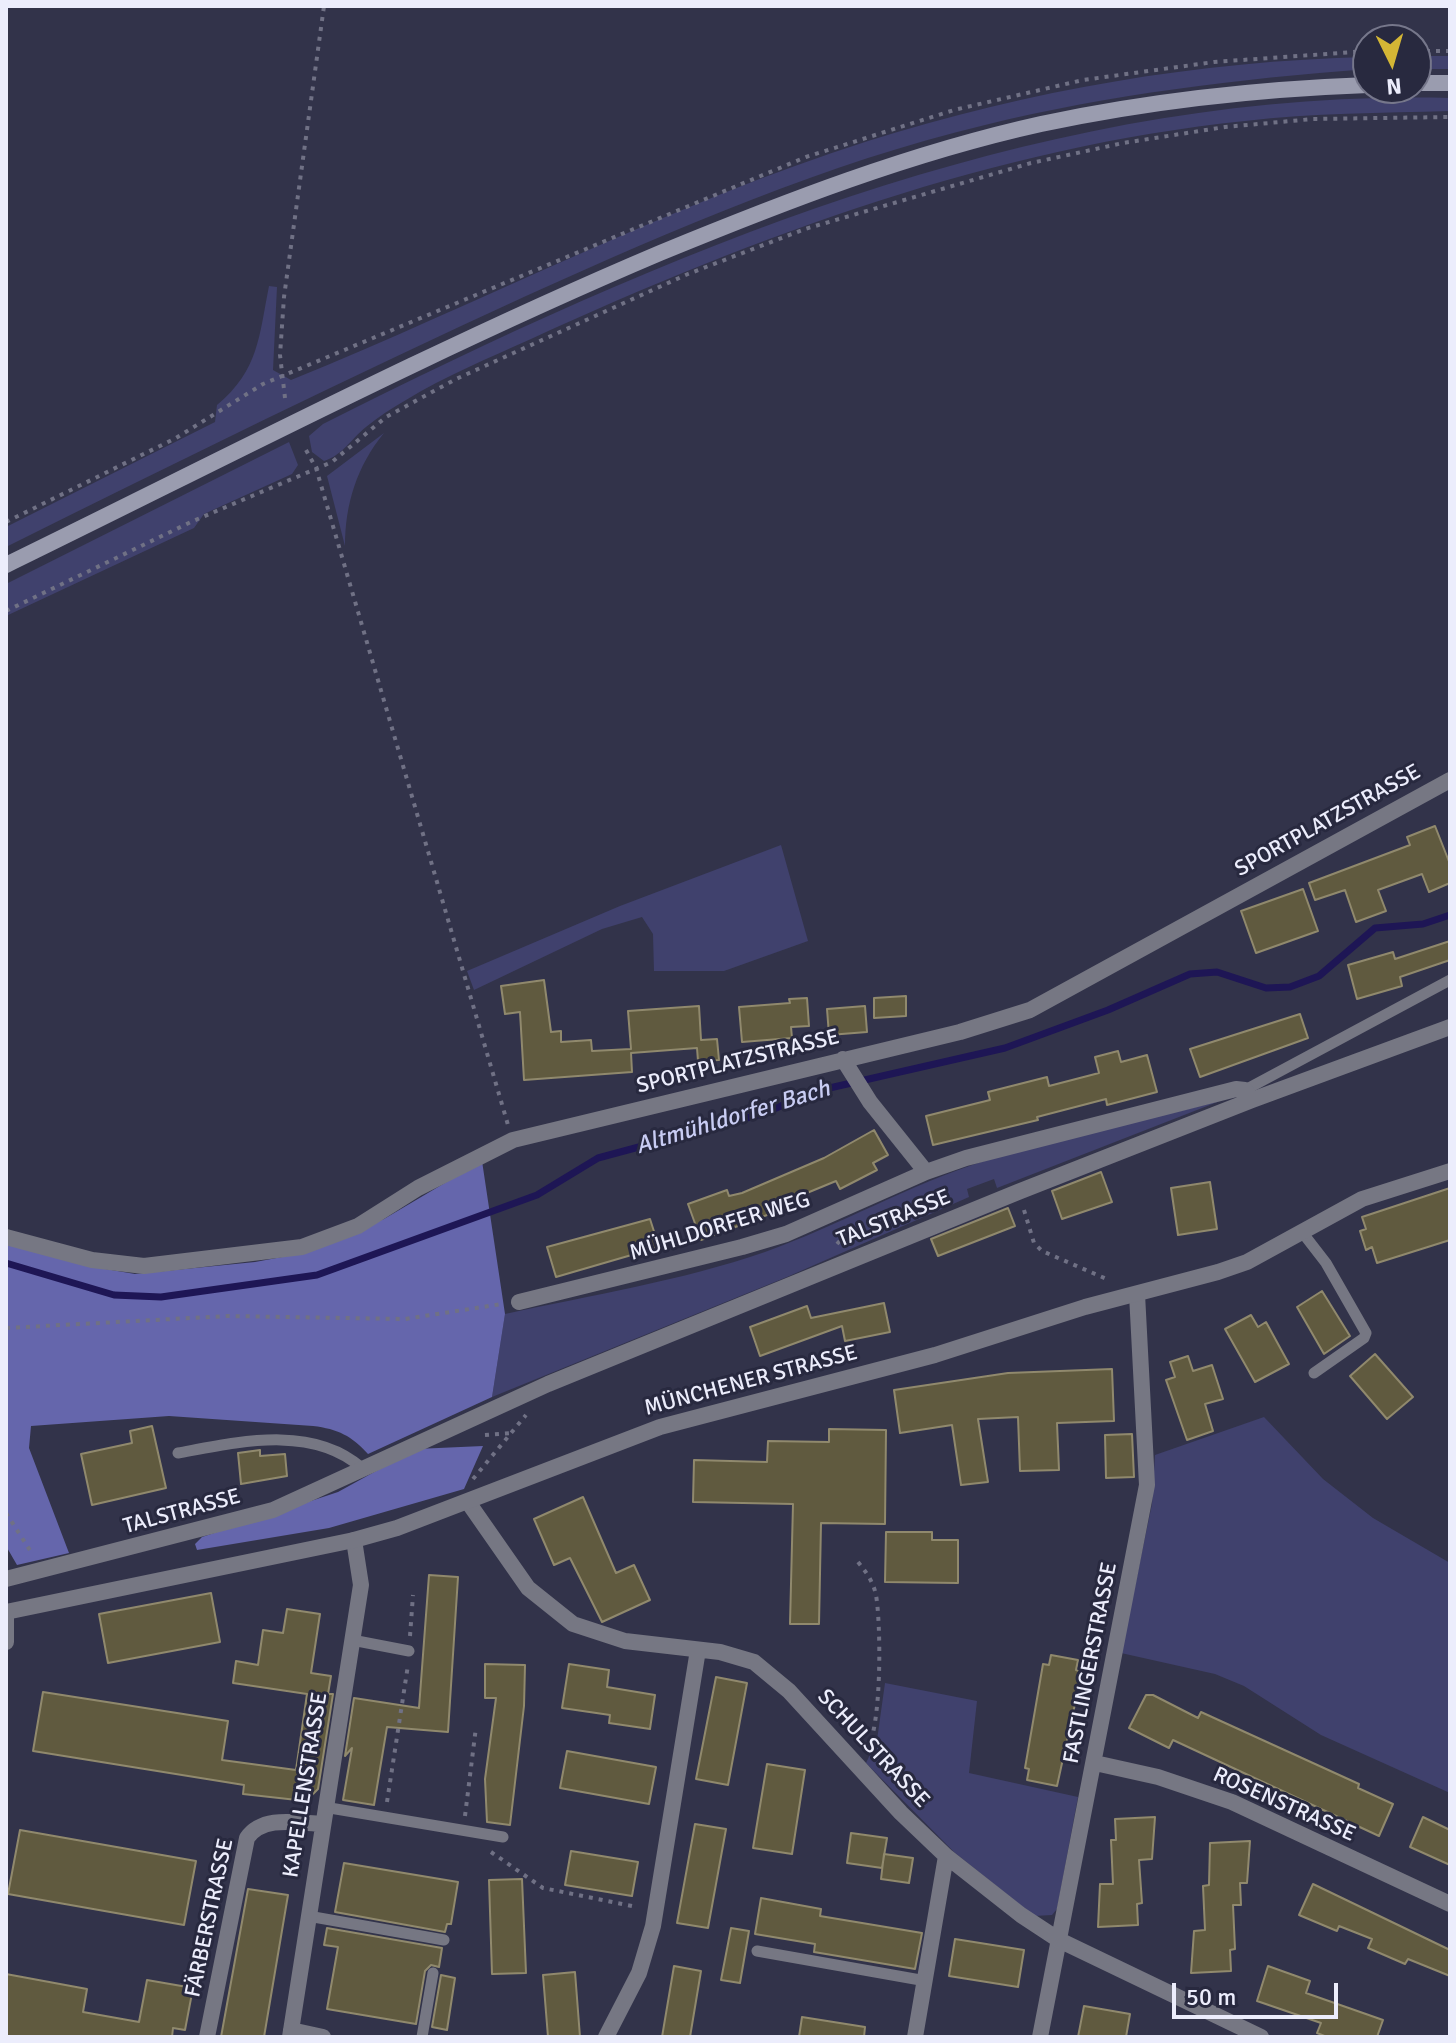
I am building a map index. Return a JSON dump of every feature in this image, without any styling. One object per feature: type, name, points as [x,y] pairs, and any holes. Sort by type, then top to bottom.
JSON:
[{"type":"main road","points":[[6,565],[381,381],[605,277],[765,209],[855,177],[1038,125],[1109,111],[1255,92],[1352,86]]},
{"type":"street","name":"SPORTPLATZSTRASSE","points":[[6,1237],[92,1260],[135,1266],[165,1266],[302,1247],[358,1226],[418,1188],[513,1140],[845,1063],[1030,1010],[1450,780]]},
{"type":"street","name":"TALSTRASSE","points":[[6,1579],[273,1510],[548,1384],[1248,1095],[1450,1027]]},
{"type":"street","points":[[845,1063],[870,1102],[926,1172]]},
{"type":"street","name":"MÜHLDORFER WEG","points":[[519,1302],[676,1266],[786,1234],[926,1172],[1015,1144],[1248,1095]]},
{"type":"street","name":"MÜNCHENER STRASSE","points":[[6,1612],[354,1540],[468,1502],[673,1422],[935,1355],[1085,1307],[1187,1282],[1247,1262],[1362,1199],[1450,1171]]},
{"type":"street","name":"FASTLINGERSTRASSE","points":[[1040,2037],[1147,1485],[1137,1294]]},
{"type":"street","name":"SCHULSTRASSE","points":[[468,1502],[528,1588],[573,1624],[625,1641],[743,1658],[764,1669],[946,1856],[1059,1940],[1261,2037]]},
{"type":"street","name":"KAPELLENSTRASSE","points":[[291,2034],[361,1585],[354,1540]]},
{"type":"street","points":[[6,1612],[6,1642]]},
{"type":"street","points":[[606,2037],[639,1973],[655,1910],[698,1650]]},
{"type":"street","name":"ROSENSTRASSE","points":[[1095,1763],[1158,1777],[1232,1802],[1450,1904]]},
{"type":"street","name":"FÄRBERSTRASSE","points":[[207,2037],[247,1838],[259,1827],[272,1823],[323,1816]]},
{"type":"street","points":[[915,2037],[946,1856]]},
{"type":"street","points":[[291,2034],[323,2037]]},
{"type":"lane","points":[[1248,1095],[1450,980]]},
{"type":"lane","points":[[1302,1232],[1326,1263],[1366,1333],[1364,1338],[1314,1373]]},
{"type":"lane","points":[[178,1453],[241,1442],[289,1440],[332,1449],[362,1468]]},
{"type":"lane","points":[[352,1640],[409,1651]]},
{"type":"lane","points":[[323,1816],[385,1817],[503,1837]]},
{"type":"lane","points":[[308,1916],[444,1940]]},
{"type":"lane","points":[[757,1951],[926,1981]]},
{"type":"lane","points":[[422,2037],[433,1973]]},
{"type":"path","points":[[285,398],[280,355],[284,297],[324,6]]},
{"type":"path","points":[[6,611],[193,521],[351,450],[386,417],[456,379],[688,274],[805,229],[1031,163],[1123,143],[1225,127],[1313,119],[1450,117]]},
{"type":"path","points":[[306,450],[316,468],[513,1140]]},
{"type":"path","points":[[1018,1192],[1034,1243],[1042,1251],[1071,1266],[1131,1284],[1137,1294]]},
{"type":"path","points":[[829,1251],[847,1234],[870,1196]]},
{"type":"path","points":[[6,1328],[228,1316],[405,1319],[519,1302]]},
{"type":"path","points":[[468,1502],[469,1488],[479,1469],[513,1433],[548,1384]]},
{"type":"path","points":[[6,1513],[42,1571]]},
{"type":"path","points":[[857,1765],[870,1744],[878,1693],[876,1596],[870,1577],[858,1562]]},
{"type":"path","points":[[385,1817],[404,1708],[413,1595]]},
{"type":"path","points":[[463,1830],[476,1727]]},
{"type":"path","points":[[481,1833],[490,1852],[543,1888],[655,1910]]},
{"type":"shaded area","points":[[1432,56],[1450,56],[1450,69],[1432,69]]},
{"type":"shaded area","points":[[1352,58],[1352,70],[1175,89],[1032,114],[926,141],[809,178],[695,222],[526,296],[6,547],[6,527],[215,422],[217,405],[241,379],[255,351],[269,286],[277,287],[273,370],[291,380],[721,194],[868,141],[991,107],[1115,81],[1304,60]]},
{"type":"shaded area","points":[[1432,98],[1450,98],[1450,111],[1296,116],[1152,134],[1060,151],[879,201],[791,231],[617,301],[421,391],[375,420],[331,458],[324,461],[312,452],[309,436],[323,424],[456,359],[591,297],[728,240],[868,191],[1010,150],[1154,120],[1301,102],[1432,104]]},
{"type":"shaded area","points":[[384,433],[354,486],[347,515],[345,546],[327,476]]},
{"type":"shaded area","points":[[289,442],[298,465],[292,474],[204,514],[194,528],[6,616],[6,584]]},
{"type":"shaded area","points":[[781,845],[808,941],[724,971],[654,971],[653,934],[642,917],[602,929],[474,990],[467,971],[620,906]]},
{"type":"shaded area","points":[[1220,1101],[997,1188],[994,1179],[967,1189],[969,1197],[787,1277],[492,1397],[505,1314],[733,1262],[793,1241],[984,1161]]},
{"type":"shaded area","points":[[482,1161],[505,1314],[492,1397],[368,1454],[344,1434],[313,1426],[169,1416],[31,1426],[29,1448],[69,1553],[17,1565],[6,1546],[6,1244],[88,1266],[135,1274],[255,1262],[298,1254],[384,1219]]},
{"type":"shaded area","points":[[1264,1417],[1323,1479],[1373,1518],[1450,1563],[1450,1793],[1321,1735],[1244,1686],[1215,1674],[1121,1653],[1152,1504],[1155,1455]]},
{"type":"shaded area","points":[[483,1446],[464,1489],[329,1528],[197,1550],[195,1544],[202,1537],[338,1492],[416,1449]]},
{"type":"shaded area","points":[[885,1683],[977,1701],[969,1773],[1078,1797],[1057,1909],[1052,1915],[1034,1916],[954,1852],[866,1763],[877,1740]]},
{"type":"building","points":[[1435,826],[1450,864],[1450,883],[1429,892],[1422,874],[1378,890],[1386,911],[1356,922],[1345,890],[1315,900],[1309,883],[1410,845],[1407,837]]},
{"type":"building","points":[[1303,889],[1318,931],[1256,953],[1241,911]]},
{"type":"building","points":[[1450,941],[1450,960],[1400,977],[1402,986],[1357,999],[1348,965],[1393,952],[1395,959]]},
{"type":"building","points":[[544,980],[551,1032],[561,1031],[561,1042],[591,1040],[592,1051],[631,1049],[628,1011],[699,1006],[701,1040],[717,1039],[719,1060],[698,1061],[697,1048],[631,1053],[632,1072],[524,1080],[520,1012],[505,1014],[501,986]]},
{"type":"building","points":[[906,996],[906,1016],[874,1018],[874,998]]},
{"type":"building","points":[[807,998],[809,1026],[791,1027],[792,1038],[742,1042],[739,1007],[790,1003],[789,999]]},
{"type":"building","points":[[865,1006],[867,1032],[829,1035],[827,1009]]},
{"type":"building","points":[[1300,1014],[1308,1038],[1200,1077],[1190,1049]]},
{"type":"building","points":[[1118,1051],[1121,1062],[1147,1055],[1157,1092],[1107,1105],[1106,1099],[1037,1117],[1038,1120],[933,1145],[926,1116],[990,1100],[988,1092],[1047,1077],[1049,1086],[1099,1073],[1095,1057]]},
{"type":"building","points":[[874,1130],[888,1155],[873,1163],[877,1170],[840,1189],[836,1181],[802,1195],[804,1201],[701,1240],[688,1204],[727,1190],[729,1196],[742,1193],[824,1158]]},
{"type":"building","points":[[1101,1172],[1112,1202],[1062,1219],[1052,1191]]},
{"type":"building","points":[[1210,1182],[1217,1229],[1178,1235],[1171,1188]]},
{"type":"building","points":[[1450,1188],[1450,1240],[1377,1263],[1372,1247],[1366,1250],[1360,1231],[1366,1229],[1362,1217]]},
{"type":"building","points":[[1008,1208],[1015,1226],[938,1256],[931,1239]]},
{"type":"building","points":[[650,1219],[659,1247],[556,1277],[547,1247]]},
{"type":"building","points":[[1322,1291],[1350,1336],[1324,1354],[1297,1307]]},
{"type":"building","points":[[884,1303],[890,1332],[845,1341],[842,1326],[760,1356],[750,1327],[807,1306],[811,1318]]},
{"type":"building","points":[[1251,1315],[1258,1327],[1266,1322],[1289,1364],[1255,1382],[1225,1329]]},
{"type":"building","points":[[1375,1354],[1413,1397],[1387,1419],[1350,1376]]},
{"type":"building","points":[[1188,1356],[1193,1371],[1212,1365],[1223,1399],[1205,1404],[1213,1431],[1187,1440],[1166,1380],[1175,1377],[1170,1362]]},
{"type":"building","points":[[1112,1369],[1114,1421],[1057,1423],[1059,1470],[1020,1471],[1018,1417],[978,1419],[988,1482],[961,1485],[952,1425],[900,1433],[894,1390],[1008,1373]]},
{"type":"building","points":[[152,1426],[166,1488],[92,1505],[81,1454],[132,1443],[130,1431]]},
{"type":"building","points":[[829,1429],[886,1430],[885,1524],[821,1523],[819,1624],[790,1624],[793,1504],[693,1502],[694,1460],[767,1462],[768,1441],[829,1442]]},
{"type":"building","points":[[1132,1434],[1134,1477],[1106,1478],[1105,1435]]},
{"type":"building","points":[[260,1450],[260,1456],[285,1454],[287,1476],[241,1484],[238,1453]]},
{"type":"building","points":[[583,1497],[616,1573],[634,1565],[650,1600],[602,1622],[570,1558],[554,1565],[534,1519]]},
{"type":"building","points":[[886,1532],[932,1532],[932,1540],[958,1540],[958,1583],[885,1582]]},
{"type":"building","points":[[429,1575],[458,1577],[448,1732],[387,1727],[374,1805],[343,1800],[352,1748],[345,1756],[354,1698],[419,1708]]},
{"type":"building","points":[[211,1593],[220,1642],[108,1663],[99,1614]]},
{"type":"building","points":[[287,1609],[320,1614],[311,1673],[331,1676],[328,1694],[333,1694],[318,1789],[306,1801],[243,1794],[244,1785],[33,1751],[43,1692],[228,1721],[222,1760],[296,1770],[307,1694],[233,1683],[236,1661],[258,1665],[263,1630],[283,1633]]},
{"type":"building","points":[[1051,1655],[1078,1660],[1076,1670],[1082,1672],[1057,1786],[1027,1780],[1029,1769],[1025,1768],[1043,1664],[1049,1665]]},
{"type":"building","points":[[485,1664],[525,1665],[524,1706],[510,1825],[487,1822],[485,1779],[496,1698],[485,1698]]},
{"type":"building","points":[[569,1664],[609,1670],[607,1687],[655,1695],[650,1729],[609,1723],[610,1715],[562,1708]]},
{"type":"building","points":[[716,1677],[747,1683],[728,1785],[696,1779]]},
{"type":"building","points":[[1146,1695],[1153,1695],[1198,1718],[1201,1712],[1359,1784],[1358,1788],[1393,1804],[1379,1836],[1173,1740],[1169,1748],[1129,1728]]},
{"type":"building","points":[[567,1751],[656,1767],[649,1804],[560,1788]]},
{"type":"building","points":[[767,1764],[805,1770],[792,1854],[753,1848]]},
{"type":"building","points":[[1155,1817],[1152,1859],[1139,1860],[1142,1903],[1137,1904],[1138,1925],[1098,1927],[1100,1884],[1113,1884],[1111,1840],[1116,1840],[1115,1819]]},
{"type":"building","points":[[1423,1817],[1450,1830],[1450,1865],[1410,1847]]},
{"type":"building","points":[[695,1824],[726,1829],[708,1928],[677,1923]]},
{"type":"building","points":[[20,1830],[196,1861],[184,1925],[8,1894]]},
{"type":"building","points":[[851,1833],[887,1838],[882,1868],[847,1863]]},
{"type":"building","points":[[1250,1841],[1247,1883],[1240,1883],[1241,1905],[1233,1905],[1235,1949],[1230,1950],[1231,1971],[1191,1973],[1194,1931],[1205,1930],[1203,1886],[1209,1885],[1210,1843]]},
{"type":"building","points":[[571,1851],[638,1862],[632,1896],[565,1885]]},
{"type":"building","points":[[884,1854],[913,1858],[909,1883],[881,1879]]},
{"type":"building","points":[[344,1863],[458,1882],[451,1924],[447,1924],[445,1932],[335,1912]]},
{"type":"building","points":[[522,1879],[526,1973],[492,1974],[489,1880]]},
{"type":"building","points":[[1313,1884],[1450,1950],[1450,1976],[1408,1959],[1405,1964],[1368,1948],[1372,1939],[1339,1926],[1337,1931],[1299,1915]]},
{"type":"building","points":[[248,1889],[288,1895],[264,2037],[221,2037]]},
{"type":"building","points":[[761,1898],[821,1909],[820,1916],[922,1933],[915,1969],[814,1952],[815,1944],[755,1934]]},
{"type":"building","points":[[327,1928],[442,1948],[439,1967],[431,1965],[425,1971],[416,2024],[327,2009],[338,1947],[324,1945]]},
{"type":"building","points":[[731,1928],[749,1931],[740,1983],[721,1980]]},
{"type":"building","points":[[955,1939],[1024,1950],[1018,1987],[949,1976]]},
{"type":"building","points":[[674,1966],[701,1971],[690,2037],[662,2037]]},
{"type":"building","points":[[1268,1966],[1310,1981],[1306,1993],[1383,2020],[1377,2037],[1327,2037],[1317,2033],[1321,2023],[1257,2001]]},
{"type":"building","points":[[575,1972],[580,2037],[548,2037],[543,1975]]},
{"type":"building","points":[[6,1974],[87,1989],[83,2012],[139,2022],[147,1980],[193,1988],[185,2030],[173,2028],[172,2037],[6,2037]]},
{"type":"building","points":[[441,1975],[455,1978],[447,2030],[432,2027]]},
{"type":"building","points":[[1084,2006],[1130,2014],[1126,2037],[1078,2037]]},
{"type":"building","points":[[802,2017],[865,2027],[864,2037],[799,2037]]},
{"type":"waterway","name":"Altmühldorfer Bach","points":[[6,1263],[114,1295],[161,1297],[317,1275],[537,1195],[598,1158],[765,1113],[812,1092],[1005,1048],[1108,1010],[1190,974],[1217,972],[1266,988],[1290,987],[1319,976],[1375,928],[1423,924],[1450,915]]}]
